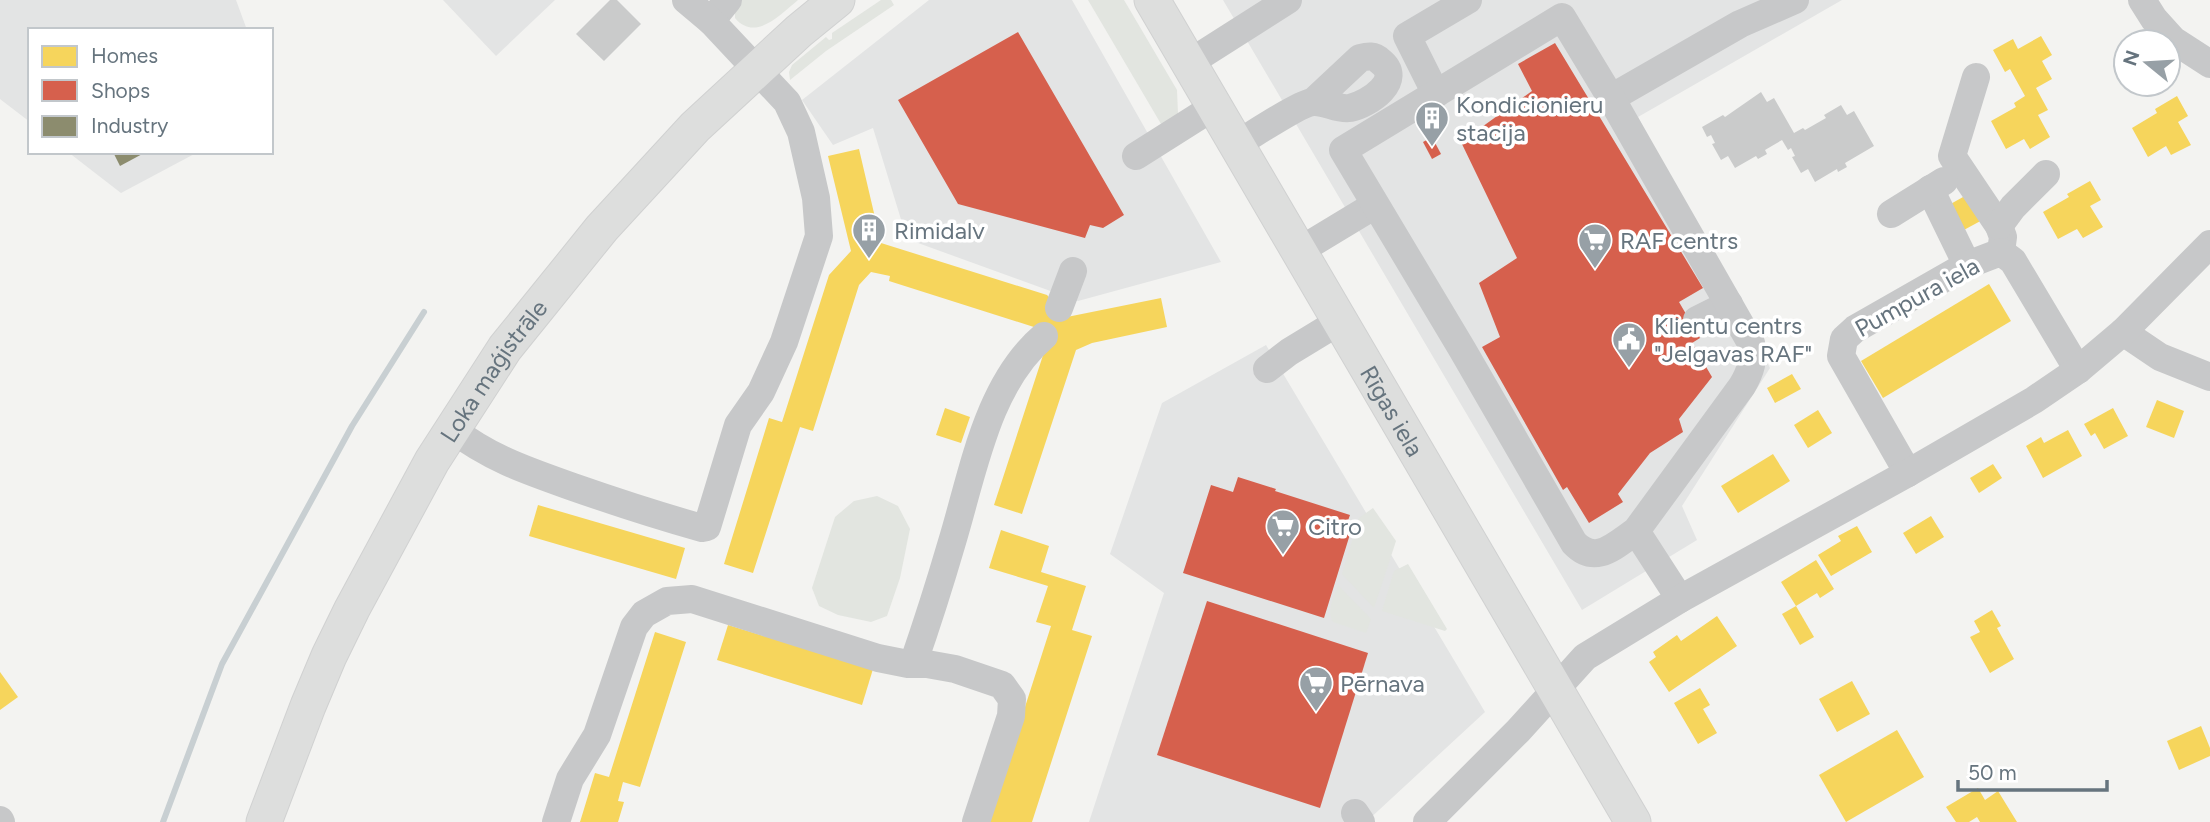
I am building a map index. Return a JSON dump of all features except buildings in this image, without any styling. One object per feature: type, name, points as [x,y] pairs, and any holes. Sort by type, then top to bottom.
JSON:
[{"type":"main road","name":"Loka maģistrāle","points":[[264,822],[275,788],[329,656],[401,516],[452,429],[505,348],[602,228],[695,127],[799,31],[837,0]]},
{"type":"main road","name":"Rīgas iela","points":[[1152,0],[1633,822]]},
{"type":"street","points":[[452,429],[487,454],[512,466],[656,515],[702,528],[707,527],[738,425],[761,392],[784,342],[819,236],[816,198],[801,132],[787,102],[758,69],[720,10],[686,0]]},
{"type":"street","points":[[1189,63],[1288,0]]},
{"type":"street","points":[[1436,94],[1407,36],[1468,0]]},
{"type":"street","points":[[1611,98],[1740,24],[1795,0]]},
{"type":"street","points":[[2142,0],[2154,19],[2173,40],[2210,64]]},
{"type":"street","points":[[1556,8],[1729,304],[1751,343],[1753,355],[1748,376],[1636,531],[1612,548],[1596,555],[1582,552],[1574,543],[1458,341],[1343,150],[1436,94],[1556,8]]},
{"type":"street","points":[[1976,77],[1952,156],[2000,239]]},
{"type":"street","points":[[1237,144],[1285,115],[1313,102]]},
{"type":"street","points":[[1136,156],[1215,106]]},
{"type":"street","points":[[1891,214],[1962,171]]},
{"type":"street","points":[[2000,239],[2013,207],[2046,174]]},
{"type":"street","points":[[1930,188],[1967,265]]},
{"type":"street","points":[[1299,251],[1375,205]]},
{"type":"street","name":"Pumpura iela","points":[[1908,473],[1840,356],[1844,339],[1855,329],[1967,265],[2000,239],[2078,369]]},
{"type":"street","points":[[1427,822],[1518,731],[1585,657],[1680,599],[2034,400],[2123,332],[2210,244]]},
{"type":"street","points":[[1059,308],[1073,271]]},
{"type":"street","points":[[1697,320],[1729,304]]},
{"type":"street","points":[[1267,369],[1289,352],[1340,321]]},
{"type":"street","points":[[2123,332],[2160,357],[2210,377]]},
{"type":"street","points":[[913,664],[991,417],[1021,359],[1029,348],[1044,336]]},
{"type":"street","points":[[1636,531],[1680,599]]},
{"type":"street","points":[[556,822],[570,779],[597,735],[634,627],[644,614],[667,601],[692,599],[878,658],[956,669],[1002,685],[1012,699],[1011,716],[976,822]]},
{"type":"shaded area","points":[[0,0],[236,0],[246,28],[28,28],[28,120],[0,99]]},
{"type":"shaded area","points":[[443,0],[555,0],[496,56]]},
{"type":"shaded area","points":[[741,0],[798,0],[767,24],[751,27],[743,25],[735,18],[735,9]]},
{"type":"shaded area","points":[[881,0],[891,0],[894,5],[826,51],[790,80],[792,65],[826,37],[832,39],[832,33]]},
{"type":"shaded area","points":[[929,0],[1072,0],[1221,262],[1078,301],[907,239],[873,128],[833,145],[802,100]]},
{"type":"shaded area","points":[[1088,0],[1124,0],[1177,90],[1178,114],[1164,129]]},
{"type":"shaded area","points":[[1223,0],[1842,0],[1638,117],[1770,368],[1682,506],[1697,540],[1582,610]]},
{"type":"shaded area","points":[[71,154],[194,154],[121,193]]},
{"type":"shaded area","points":[[1266,345],[1485,712],[1366,822],[1089,822],[1164,593],[1110,554],[1162,403]]},
{"type":"shaded area","points":[[877,496],[898,506],[910,529],[900,578],[887,616],[871,622],[838,615],[819,606],[812,588],[835,517],[854,501]]},
{"type":"shaded area","points":[[1373,508],[1396,541],[1374,608],[1342,574],[1359,518]]},
{"type":"shaded area","points":[[1408,564],[1447,629],[1445,631],[1382,611],[1394,571]]},
{"type":"shaded area","points":[[1338,585],[1371,619],[1366,633],[1333,622],[1330,608]]},
{"type":"waterway","points":[[163,822],[222,664],[352,426],[424,312]]},
{"type":"place","name":"Kondicionieru stacija","points":[[1432,148]]},
{"type":"place","name":"Rimidalv","points":[[869,260]]},
{"type":"place","name":"RAF centrs","points":[[1595,270]]},
{"type":"place","name":"Klientu centrs \"Jelgavas RAF\"","points":[[1629,369]]},
{"type":"place","name":"Citro","points":[[1283,556]]},
{"type":"place","name":"Pērnava","points":[[1316,713]]}]
